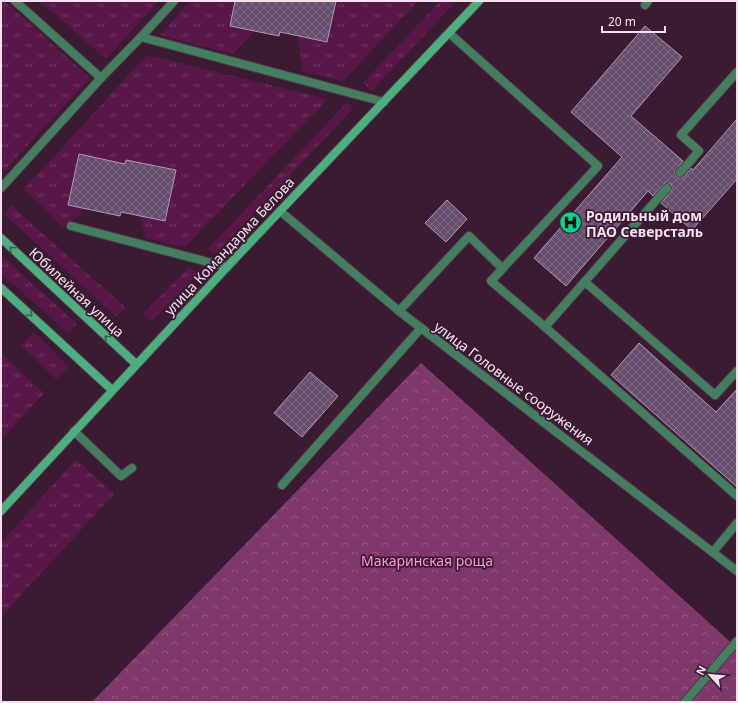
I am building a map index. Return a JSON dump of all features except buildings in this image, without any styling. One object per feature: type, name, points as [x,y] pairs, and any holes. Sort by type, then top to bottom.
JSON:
[{"type":"main road","name":"улица Командарма Белова","points":[[1,511],[136,364],[479,1]]},
{"type":"main road","name":"Юбилейная улица","points":[[1,238],[136,364]]},
{"type":"main road","points":[[1,288],[112,390]]},
{"type":"street","points":[[15,1],[101,78]]},
{"type":"street","points":[[1,188],[101,78],[141,38],[174,1]]},
{"type":"street","points":[[450,33],[598,166],[491,281],[545,326],[737,496]]},
{"type":"street","points":[[141,38],[384,102]]},
{"type":"street","points":[[680,173],[699,151],[681,135],[737,72]]},
{"type":"street","points":[[545,326],[667,188]]},
{"type":"street","name":"улица Головные сооружения","points":[[280,212],[399,312],[737,571]]},
{"type":"street","points":[[71,226],[227,267]]},
{"type":"street","points":[[399,312],[469,236],[502,268]]},
{"type":"street","points":[[585,282],[715,395],[737,371]]},
{"type":"street","points":[[282,485],[420,328]]},
{"type":"street","points":[[74,431],[120,476],[132,468]]},
{"type":"street","points":[[713,552],[737,523]]},
{"type":"street","points":[[685,702],[737,641]]},
{"type":"green space","points":[[1,1],[5,1],[90,78],[4,171],[1,168]]},
{"type":"green space","points":[[39,1],[159,1],[106,59]]},
{"type":"green space","points":[[190,1],[235,1],[230,26],[255,31],[233,54],[160,35]]},
{"type":"green space","points":[[336,1],[418,1],[343,81],[302,71],[298,36],[327,42]]},
{"type":"green space","points":[[440,1],[456,1],[372,91],[363,83]]},
{"type":"green space","points":[[147,55],[328,99],[185,247],[146,238],[139,215],[165,221],[176,170],[126,160],[125,164],[79,154],[68,205],[85,209],[64,228],[24,189]]},
{"type":"green space","points":[[347,102],[354,108],[214,255],[208,249]]},
{"type":"green space","points":[[11,205],[126,308],[116,316],[4,214]]},
{"type":"green space","points":[[1,255],[77,324],[68,333],[1,273]]},
{"type":"green space","points":[[189,267],[197,274],[152,321],[143,314]]},
{"type":"green space","points":[[34,332],[69,367],[56,379],[21,345]]},
{"type":"green space","points":[[1,353],[44,393],[1,440]]},
{"type":"green space","name":"Макаринская роща","points":[[421,363],[737,648],[737,702],[92,702]]},
{"type":"green space","points":[[76,459],[114,494],[1,617],[1,543]]},
{"type":"place","name":"Родильный дом ПАО Северсталь","points":[[570,223]]}]
